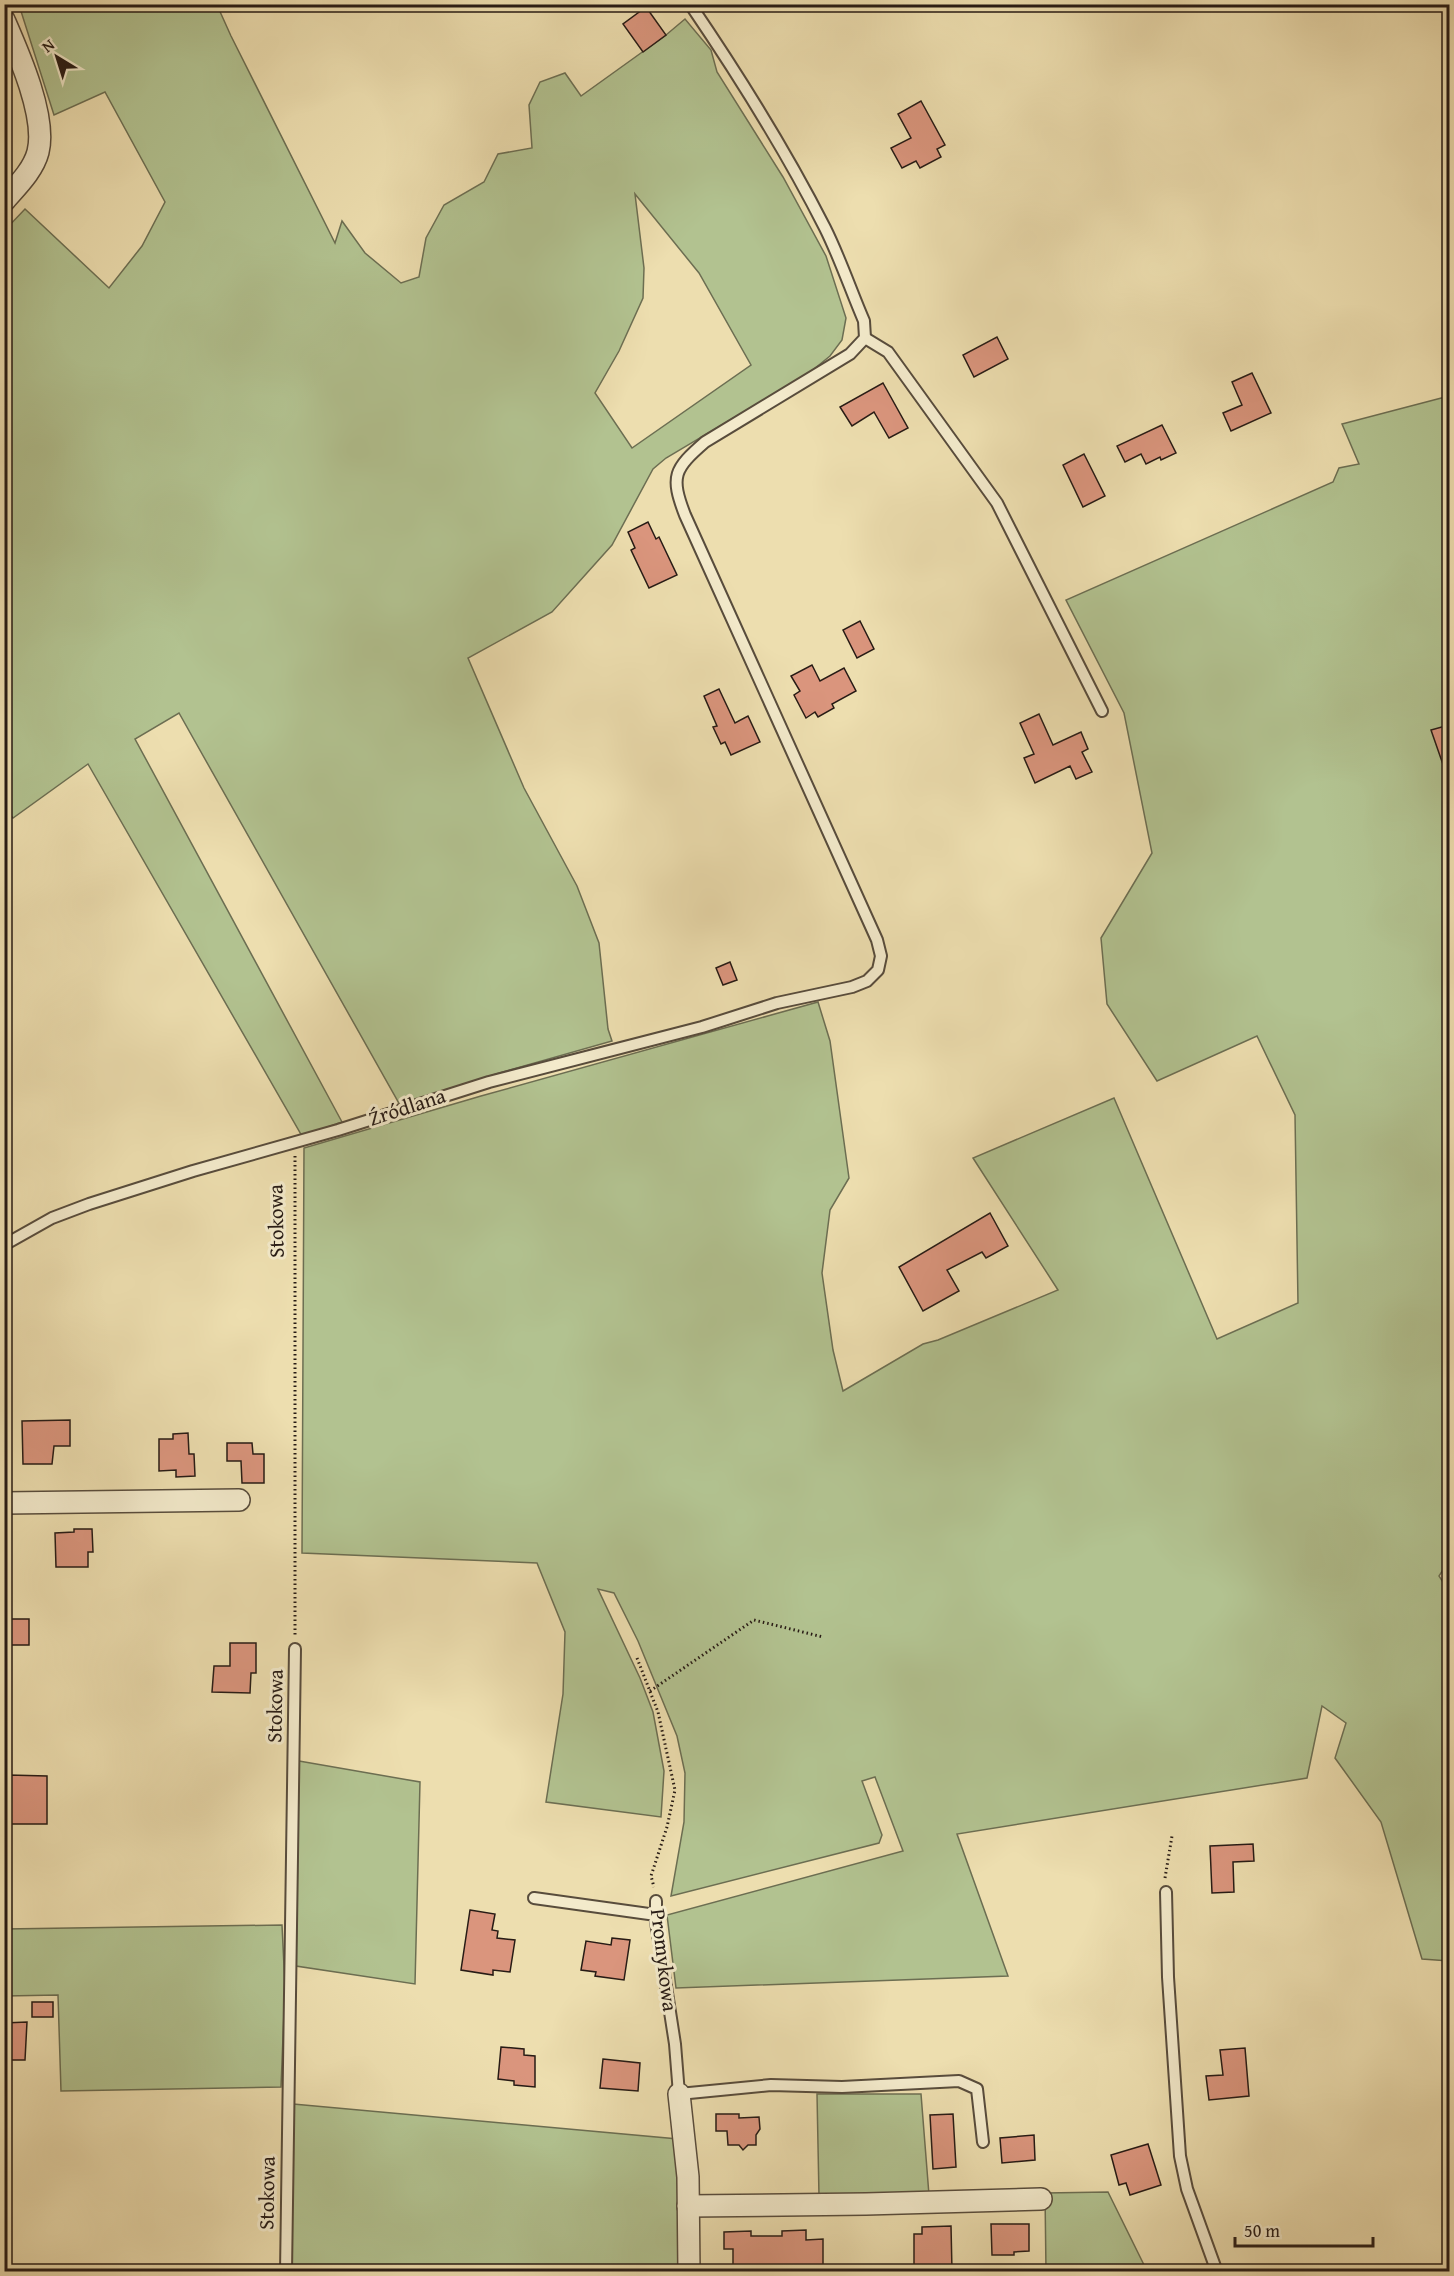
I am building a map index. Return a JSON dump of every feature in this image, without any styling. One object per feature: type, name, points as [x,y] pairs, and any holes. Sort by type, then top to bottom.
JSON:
[{"type":"street","points":[[4,20],[31,92],[39,121],[40,139],[38,153],[30,169],[4,201]]},
{"type":"street","points":[[4,1503],[239,1500]]},
{"type":"street","name":"Promykowa","points":[[679,2094],[688,2176],[689,2271]]},
{"type":"street","points":[[688,2206],[1041,2199]]},
{"type":"lane","points":[[690,4],[724,54],[798,177],[826,231],[864,321],[865,338],[888,352],[997,504],[1102,711]]},
{"type":"lane","name":"Źródlana","points":[[4,1245],[52,1218],[89,1204],[489,1082],[702,1027],[777,1003],[852,987],[867,981],[878,970],[881,956],[877,940],[686,515],[677,494],[676,477],[685,459],[705,442],[832,366],[850,354],[865,338]]},
{"type":"lane","name":"Stokowa","points":[[286,2271],[295,1649]]},
{"type":"lane","points":[[1166,1892],[1168,1977],[1180,2156],[1187,2189],[1216,2271]]},
{"type":"lane","points":[[534,1898],[656,1915]]},
{"type":"lane","name":"Promykowa","points":[[656,1901],[656,1915],[675,2044],[679,2094]]},
{"type":"lane","points":[[679,2094],[771,2085],[842,2087],[959,2081],[976,2089],[983,2142]]},
{"type":"path","name":"Stokowa","points":[[295,1142],[295,1649]]},
{"type":"path","points":[[650,1691],[754,1620],[823,1636]]},
{"type":"path","name":"Promykowa","points":[[637,1658],[658,1712],[675,1790],[667,1827],[651,1876],[656,1901]]},
{"type":"path","points":[[1166,1892],[1165,1873],[1172,1836]]},
{"type":"green space","points":[[19,5],[217,5],[335,243],[342,221],[365,253],[401,283],[419,277],[426,238],[444,205],[484,182],[498,154],[532,148],[529,105],[540,82],[565,73],[581,96],[685,19],[711,50],[717,72],[783,177],[826,256],[846,318],[842,340],[830,356],[809,373],[666,458],[653,469],[612,545],[552,612],[468,658],[524,788],[577,886],[599,943],[608,1029],[612,1041],[496,1074],[400,1105],[179,713],[135,739],[342,1122],[302,1136],[88,764],[13,818],[5,809],[5,230],[25,209],[109,288],[142,246],[165,202],[105,92],[54,115]],"holes":[[[635,194],[699,273],[751,365],[632,448],[595,393],[619,351],[643,298],[644,268]]]},
{"type":"green space","points":[[1449,396],[1450,1559],[1439,1576],[1450,1593],[1449,1961],[1422,1959],[1381,1822],[1335,1758],[1346,1723],[1322,1706],[1307,1778],[957,1834],[1008,1976],[676,1988],[667,1915],[903,1851],[875,1777],[862,1781],[882,1835],[879,1843],[671,1896],[684,1822],[685,1773],[677,1736],[638,1641],[614,1593],[598,1589],[640,1678],[653,1712],[664,1771],[661,1817],[546,1802],[563,1694],[565,1632],[537,1563],[302,1553],[304,1148],[818,1002],[830,1041],[849,1178],[830,1210],[822,1273],[833,1350],[843,1391],[923,1344],[938,1340],[1058,1290],[973,1158],[1114,1098],[1217,1339],[1298,1303],[1295,1115],[1257,1036],[1157,1081],[1107,1004],[1101,938],[1152,853],[1124,713],[1066,600],[1333,482],[1339,468],[1359,464],[1342,424]]},
{"type":"green space","points":[[299,1761],[420,1782],[415,1984],[296,1966]]},
{"type":"green space","points":[[282,1925],[285,1987],[281,2087],[61,2091],[58,1995],[5,1996],[4,1929]]},
{"type":"green space","points":[[817,2094],[921,2094],[929,2195],[819,2196]]},
{"type":"green space","points":[[293,2104],[678,2139],[679,2271],[291,2272]]},
{"type":"green space","points":[[1108,2192],[1147,2271],[1046,2271],[1045,2193]]},
{"type":"building","points":[[646,7],[666,35],[643,52],[623,24]]},
{"type":"building","points":[[921,101],[945,145],[937,149],[941,157],[920,168],[916,161],[902,168],[891,148],[911,138],[898,114]]},
{"type":"building","points":[[997,337],[1008,359],[974,377],[963,355]]},
{"type":"building","points":[[1252,373],[1271,413],[1231,431],[1223,413],[1242,405],[1232,382]]},
{"type":"building","points":[[883,383],[908,428],[889,438],[874,412],[852,426],[840,407]]},
{"type":"building","points":[[1162,425],[1176,453],[1146,464],[1141,454],[1125,462],[1117,446]]},
{"type":"building","points":[[1084,454],[1105,496],[1083,507],[1063,465]]},
{"type":"building","points":[[648,522],[656,539],[659,537],[677,575],[649,588],[631,550],[635,548],[628,532]]},
{"type":"building","points":[[860,621],[874,649],[857,658],[843,630]]},
{"type":"building","points":[[812,665],[820,681],[844,668],[856,691],[832,704],[834,708],[818,717],[815,712],[806,718],[794,695],[800,691],[791,676]]},
{"type":"building","points":[[719,689],[735,723],[748,716],[760,742],[731,755],[725,742],[721,744],[713,727],[717,726],[704,696]]},
{"type":"building","points":[[1039,714],[1053,745],[1081,732],[1088,749],[1082,752],[1092,772],[1076,779],[1070,766],[1035,783],[1024,758],[1034,754],[1020,723]]},
{"type":"building","points":[[1449,725],[1449,776],[1447,776],[1431,730]]},
{"type":"building","points":[[730,962],[737,980],[723,985],[716,968]]},
{"type":"building","points":[[990,1213],[1008,1246],[986,1258],[982,1252],[947,1270],[959,1291],[923,1311],[899,1267]]},
{"type":"building","points":[[70,1420],[70,1446],[54,1446],[52,1464],[23,1464],[22,1421]]},
{"type":"building","points":[[188,1433],[189,1454],[194,1454],[195,1476],[176,1477],[176,1470],[159,1471],[159,1439],[173,1439],[173,1434]]},
{"type":"building","points":[[227,1443],[252,1443],[253,1454],[264,1454],[264,1483],[242,1483],[241,1461],[227,1461]]},
{"type":"building","points":[[74,1529],[92,1529],[93,1552],[88,1552],[88,1567],[56,1567],[55,1533],[74,1532]]},
{"type":"building","points":[[4,1619],[29,1619],[29,1645],[4,1645]]},
{"type":"building","points":[[230,1643],[256,1643],[256,1673],[251,1673],[250,1693],[212,1692],[214,1666],[230,1666]]},
{"type":"building","points":[[8,1775],[47,1776],[47,1824],[7,1824]]},
{"type":"building","points":[[1253,1844],[1254,1861],[1233,1862],[1234,1892],[1212,1893],[1210,1846]]},
{"type":"building","points":[[470,1910],[495,1914],[492,1930],[498,1931],[497,1938],[515,1940],[510,1972],[493,1970],[493,1975],[461,1970]]},
{"type":"building","points":[[612,1938],[630,1940],[624,1980],[595,1976],[596,1972],[581,1970],[586,1941],[611,1945]]},
{"type":"building","points":[[32,2002],[53,2002],[53,2017],[32,2017]]},
{"type":"building","points":[[27,2022],[25,2060],[4,2060],[4,2023]]},
{"type":"building","points":[[501,2047],[524,2049],[524,2055],[535,2056],[535,2087],[514,2085],[514,2081],[498,2079]]},
{"type":"building","points":[[1245,2048],[1249,2096],[1209,2100],[1206,2076],[1223,2075],[1220,2050]]},
{"type":"building","points":[[603,2059],[640,2063],[638,2091],[600,2088]]},
{"type":"building","points":[[716,2114],[739,2114],[739,2118],[759,2117],[760,2129],[756,2135],[756,2145],[748,2145],[743,2150],[739,2145],[728,2145],[727,2131],[716,2131]]},
{"type":"building","points":[[953,2114],[956,2167],[933,2169],[930,2115]]},
{"type":"building","points":[[1034,2135],[1035,2160],[1002,2163],[1000,2138]]},
{"type":"building","points":[[1148,2144],[1161,2185],[1130,2195],[1126,2183],[1119,2185],[1111,2155]]},
{"type":"building","points":[[991,2224],[1029,2224],[1029,2251],[1014,2252],[1014,2255],[992,2255]]},
{"type":"building","points":[[951,2226],[952,2271],[914,2271],[914,2234],[922,2234],[922,2227]]},
{"type":"building","points":[[806,2230],[806,2240],[823,2239],[823,2267],[804,2267],[804,2271],[733,2271],[733,2249],[724,2249],[724,2232],[751,2231],[751,2236],[782,2236],[782,2231]]}]
